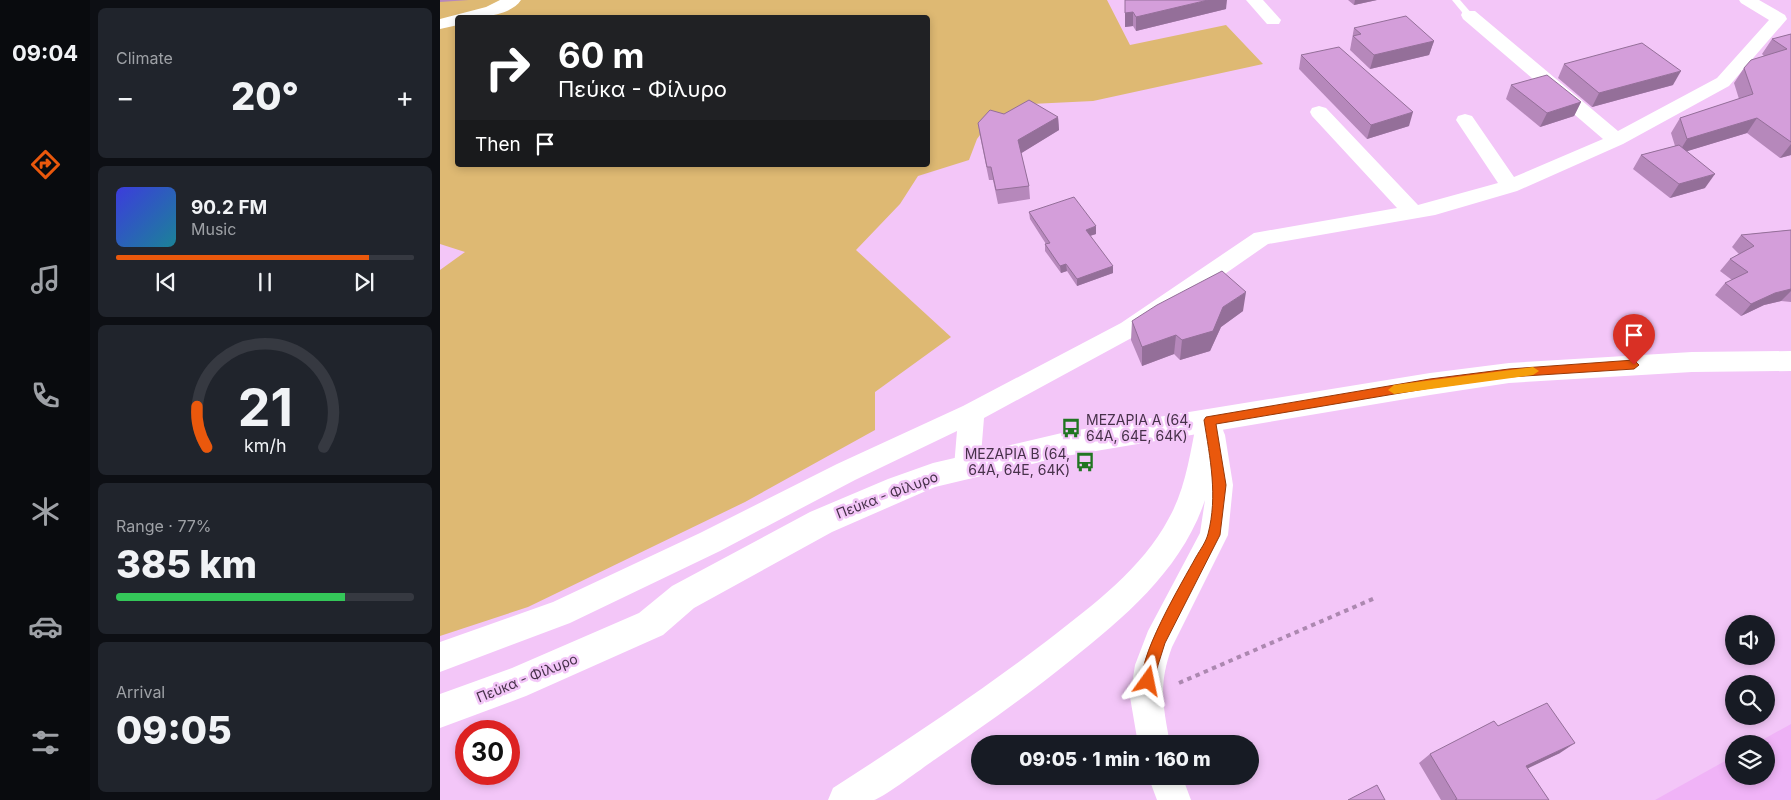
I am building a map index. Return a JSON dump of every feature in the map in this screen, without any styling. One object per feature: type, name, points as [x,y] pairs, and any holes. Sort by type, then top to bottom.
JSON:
[{"type":"main road","name":"Πεύκα - Φίλυρο","points":[[440,711],[514,684],[644,627],[683,598],[821,522],[898,488],[933,475],[1038,449],[1430,384],[1509,373],[1692,362],[1791,361]]},
{"type":"street","points":[[475,15],[492,10],[513,0]]},
{"type":"street","points":[[1254,0],[1273,20]]},
{"type":"street","points":[[440,657],[560,613],[972,413],[1129,329],[1262,238],[1413,212],[1510,186],[1616,140],[1723,82],[1785,22],[1747,0]]},
{"type":"street","points":[[1469,15],[1616,140]]},
{"type":"street","points":[[440,24],[455,21]]},
{"type":"street","points":[[1318,112],[1413,212]]},
{"type":"street","points":[[1465,120],[1510,186]]},
{"type":"street","points":[[967,467],[972,413]]},
{"type":"street","points":[[1152,735],[1146,697],[1150,665],[1159,641],[1214,535],[1220,485],[1210,420]]},
{"type":"street","points":[[845,800],[1001,695],[1107,612],[1135,587],[1162,554],[1179,528],[1194,494],[1210,420]]},
{"type":"street","points":[[1168,785],[1174,800]]},
{"type":"lane","points":[[1456,0],[1469,15]]},
{"type":"path","points":[[1146,697],[1375,598]]},
{"type":"shaded area","points":[[440,0],[1107,0],[1130,45],[1226,25],[1263,64],[1093,101],[1031,104],[992,119],[977,139],[969,160],[918,176],[900,204],[856,250],[951,337],[875,392],[875,430],[745,502],[528,607],[440,636],[440,270],[465,252],[440,244]]},
{"type":"shaded area","points":[[1791,724],[1791,800],[1655,800],[1725,761],[1725,785],[1775,785],[1775,735],[1771,735]]},
{"type":"building","points":[[1125,0],[1208,0],[1136,17],[1133,12],[1125,13]]},
{"type":"building","points":[[1406,16],[1434,41],[1374,55],[1353,36],[1361,34],[1354,28]]},
{"type":"building","points":[[1791,34],[1791,142],[1757,118],[1687,139],[1680,118],[1753,94],[1744,68],[1751,60],[1787,49],[1772,39]]},
{"type":"building","points":[[1642,43],[1681,71],[1599,93],[1564,64]]},
{"type":"building","points":[[1339,47],[1413,112],[1371,125],[1301,55]]},
{"type":"building","points":[[1547,75],[1581,102],[1547,113],[1511,85]]},
{"type":"building","points":[[1029,100],[1058,117],[1018,140],[1029,186],[996,190],[991,167],[987,167],[978,123],[990,110],[1004,114]]},
{"type":"building","points":[[1679,145],[1715,174],[1679,184],[1641,155]]},
{"type":"building","points":[[1074,197],[1096,226],[1086,230],[1113,266],[1077,279],[1066,264],[1060,266],[1045,244],[1050,243],[1029,212]]},
{"type":"building","points":[[1791,230],[1791,289],[1775,293],[1751,304],[1725,283],[1748,272],[1730,259],[1754,246],[1741,235]]},
{"type":"building","points":[[1222,271],[1246,292],[1223,307],[1213,331],[1182,340],[1176,335],[1142,347],[1132,321],[1157,305]]},
{"type":"building","points":[[1547,703],[1575,743],[1526,766],[1549,800],[1455,800],[1457,799],[1430,754],[1494,721],[1498,726]]},
{"type":"building","points":[[1377,785],[1385,800],[1348,800]]},
{"type":"slow traffic","points":[[1394,390],[1533,371]]},
{"type":"place","name":"ΜΕΖΑΡΙΑ A (64, 64Α, 64Ε, 64Κ)","points":[[1071,428]]},
{"type":"place","name":"ΜΕΖΑΡΙΑ B (64, 64Α, 64Ε, 64Κ)","points":[[1085,462]]},
{"type":"route","points":[[1148,681],[1150,665],[1159,641],[1214,535],[1220,485],[1210,420],[1509,373],[1634,365]]}]
